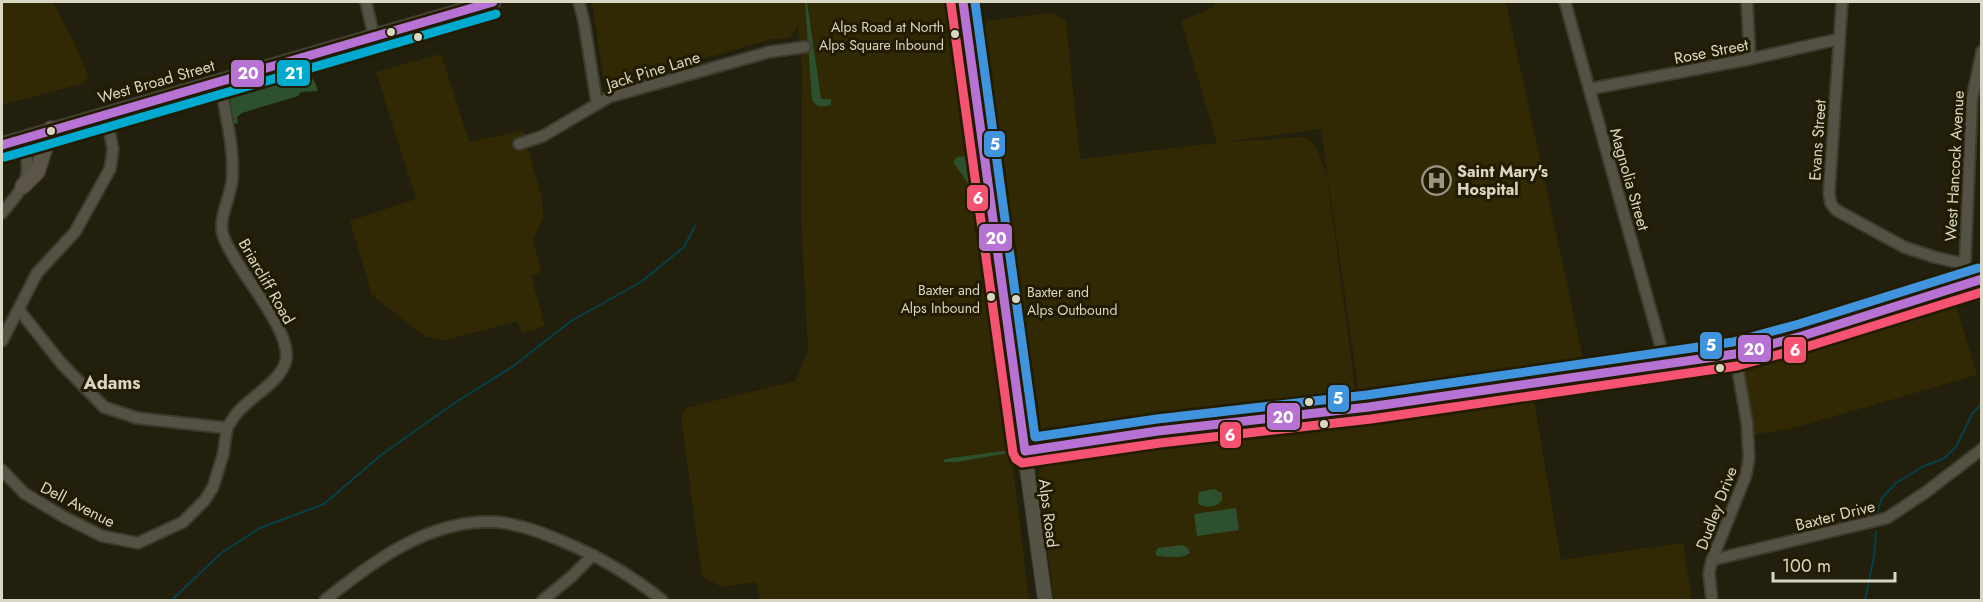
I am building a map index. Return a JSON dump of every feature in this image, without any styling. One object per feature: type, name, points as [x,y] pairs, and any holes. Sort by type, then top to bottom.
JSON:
[{"type":"main road","name":"West Broad Street","points":[[2,145],[493,2]]},
{"type":"main road","name":"Alps Road","points":[[963,2],[1045,600]]},
{"type":"main road","points":[[23,186],[37,172],[51,129]]},
{"type":"main road","points":[[1025,451],[1158,431],[1369,407],[1735,354],[1802,336],[1982,279]]},
{"type":"street","points":[[366,2],[374,37]]},
{"type":"street","points":[[579,2],[597,104]]},
{"type":"street","name":"Magnolia Street","points":[[1565,2],[1666,365]]},
{"type":"street","points":[[1747,2],[1750,59]]},
{"type":"street","name":"Evans Street","points":[[1842,2],[1829,194],[1831,204],[1836,210],[1904,247],[1965,264]]},
{"type":"street","name":"Rose Street","points":[[1589,89],[1750,59],[1839,39]]},
{"type":"street","name":"Jack Pine Lane","points":[[519,144],[543,136],[609,97],[769,52],[805,47]]},
{"type":"street","name":"West Hancock Avenue","points":[[1968,283],[1965,264],[1972,99],[1982,51]]},
{"type":"street","name":"Briarcliff Road","points":[[220,82],[232,154],[232,182],[224,212],[222,234],[274,320],[286,354],[286,362],[279,373],[237,412],[227,428]]},
{"type":"street","points":[[2,341],[38,273],[83,221],[110,169],[113,149],[106,114]]},
{"type":"street","points":[[2,213],[23,186],[28,172],[22,139]]},
{"type":"street","points":[[19,310],[61,363],[104,407],[137,418],[227,428]]},
{"type":"street","name":"Dudley Drive","points":[[1712,600],[1709,573],[1712,560],[1746,475],[1749,458],[1747,423],[1735,354]]},
{"type":"street","name":"Dell Avenue","points":[[2,470],[24,493],[64,517],[102,536],[138,543],[183,522],[205,500],[213,487],[223,455],[227,428]]},
{"type":"street","name":"Baxter Drive","points":[[1712,560],[1887,518],[1926,492],[1982,449]]},
{"type":"street","points":[[325,600],[390,552],[428,533],[458,525],[482,522],[536,530],[593,555],[623,572],[662,600]]},
{"type":"street","points":[[543,600],[593,555]]},
{"type":"shaded area","points":[[2,2],[53,2],[76,46],[88,76],[84,83],[2,105]]},
{"type":"shaded area","points":[[592,2],[951,2],[999,351],[1029,600],[760,600],[756,582],[721,587],[702,576],[681,417],[685,408],[796,381],[808,350],[801,215],[802,69],[798,26],[790,38],[772,39],[605,88]]},
{"type":"shaded area","points":[[1215,2],[1506,2],[1585,367],[1360,401],[1321,129],[1224,142],[1306,137],[1316,146],[1327,175],[1356,396],[1058,436],[1043,437],[1037,434],[1033,428],[1008,254],[984,21],[1050,13],[1066,21],[1080,159],[1217,143],[1181,21],[1212,8]]},
{"type":"shaded area","points":[[441,54],[469,142],[523,131],[542,199],[543,218],[533,240],[541,272],[531,276],[545,326],[522,333],[517,321],[447,340],[426,337],[372,295],[350,221],[416,199],[376,72]]},
{"type":"shaded area","points":[[1953,295],[1977,375],[1793,428],[1751,435],[1743,366],[1746,360],[1858,327]]},
{"type":"shaded area","points":[[1532,390],[1561,560],[1683,543],[1692,600],[1054,600],[1037,474],[1048,456]]},
{"type":"green space","points":[[805,2],[807,2],[821,99],[831,99],[831,105],[817,105],[812,99]]},
{"type":"green space","points":[[300,74],[312,78],[318,91],[301,92],[298,96],[242,113],[237,117],[238,124],[233,123],[230,100],[232,95]]},
{"type":"green space","points":[[968,156],[975,193],[953,162],[957,157]]},
{"type":"green space","points":[[1003,451],[1009,453],[957,462],[943,462],[945,459]]},
{"type":"green space","points":[[1214,489],[1222,493],[1220,503],[1211,506],[1198,504],[1199,492]]},
{"type":"green space","points":[[1236,508],[1239,530],[1197,536],[1194,514]]},
{"type":"green space","points":[[1182,545],[1188,548],[1190,553],[1175,557],[1157,556],[1155,553],[1158,548]]},
{"type":"waterway","points":[[172,600],[221,553],[260,528],[324,504],[381,455],[456,402],[512,367],[571,321],[641,282],[684,247],[695,226]]},
{"type":"waterway","points":[[1877,512],[1882,498],[1896,483],[1924,466],[1943,459],[1956,447],[1972,414],[1982,403]]},
{"type":"waterway","points":[[1865,600],[1874,557],[1876,532]]},
{"type":"transit line","name":"20","points":[[2,145],[493,2]]},
{"type":"transit line","name":"20","points":[[963,2],[1025,451],[1158,431],[1369,407],[1735,354],[1802,336],[1982,279]]},
{"type":"transit line","name":"5","points":[[975,2],[1035,437],[1157,419],[1367,395],[1733,342],[1799,324],[1978,268]]},
{"type":"transit line","name":"6","points":[[951,4],[1013,453],[1022,463],[1160,443],[1371,419],[1737,366],[1982,292]]},
{"type":"transit line","name":"21","points":[[5,157],[496,14]]},
{"type":"place","name":"Alps Road at North Alps Square Inbound","points":[[955,34]]},
{"type":"place","name":"Saint Mary's Hospital","points":[[1436,180]]},
{"type":"place","name":"Baxter and Alps Inbound","points":[[991,297]]},
{"type":"place","name":"Baxter and Alps Outbound","points":[[1016,299]]},
{"type":"district","name":"Adams","points":[[112,383]]}]
